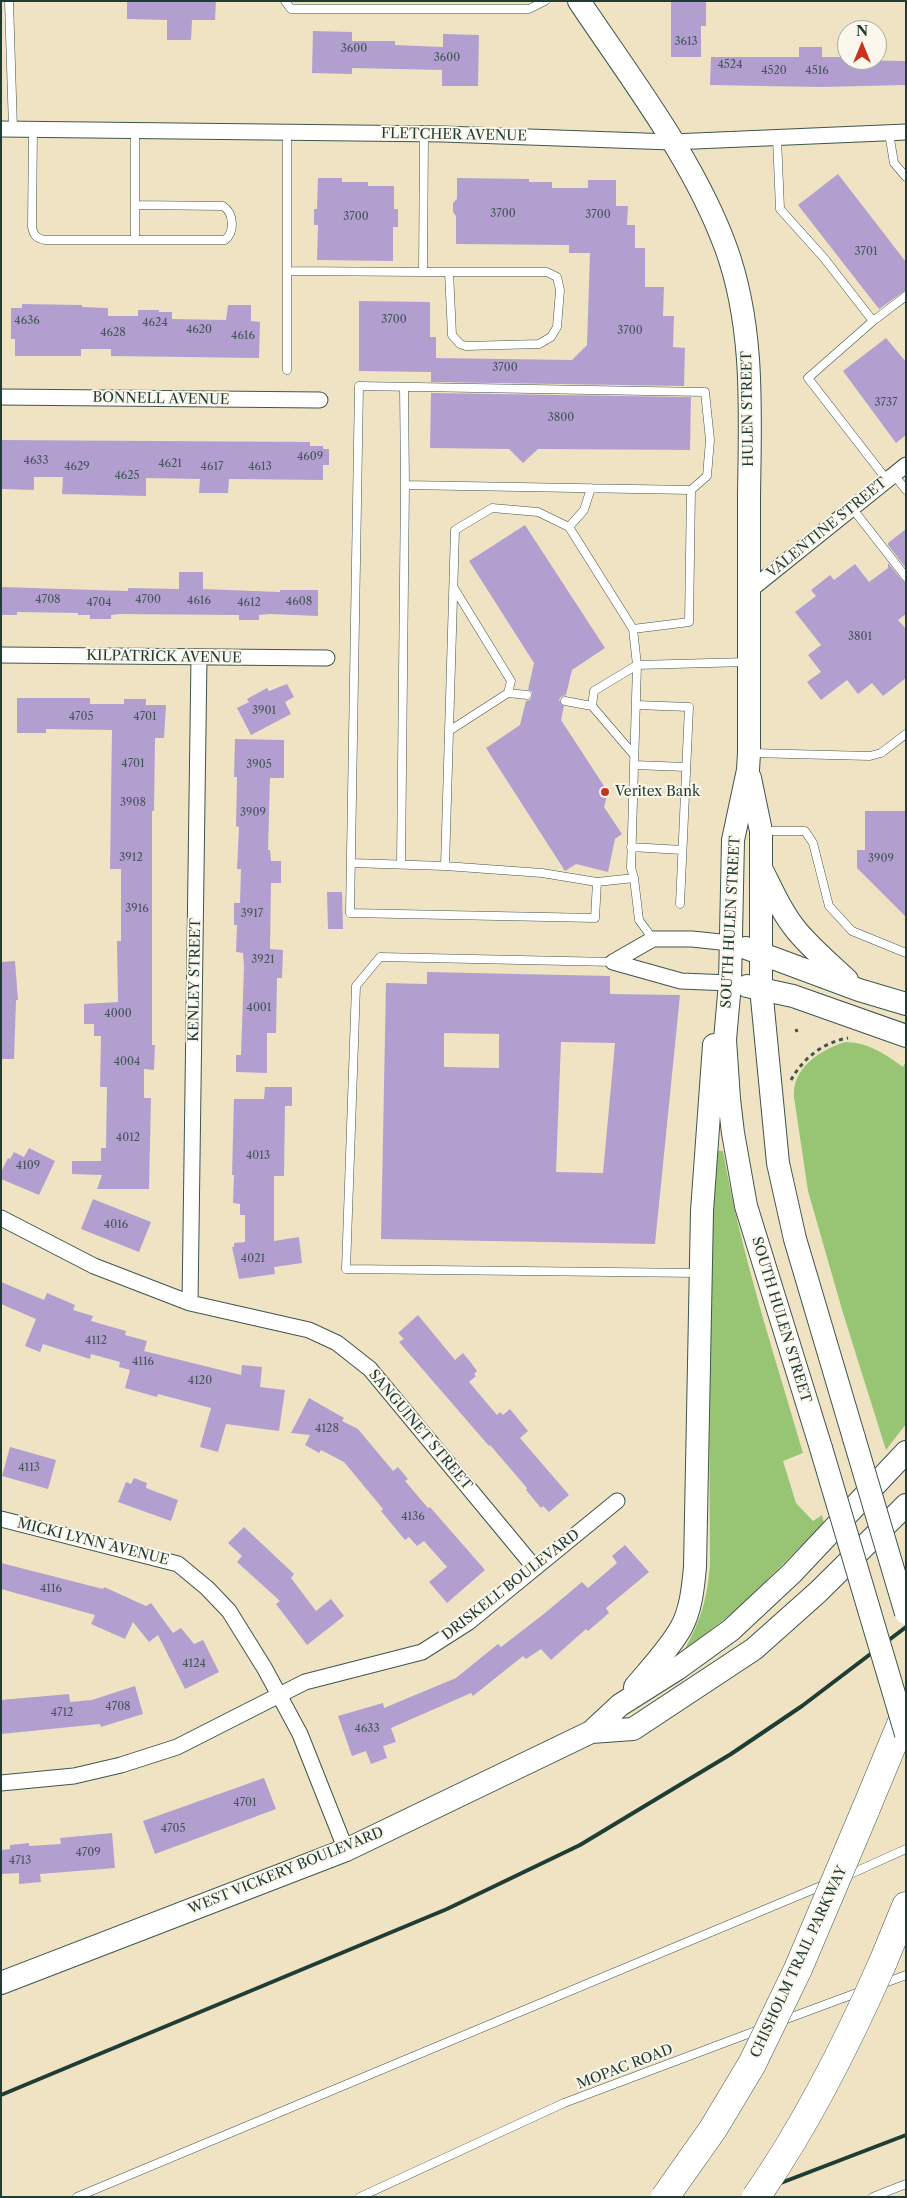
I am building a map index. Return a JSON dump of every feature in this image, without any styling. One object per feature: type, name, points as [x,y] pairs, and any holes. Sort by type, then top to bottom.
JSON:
[{"type":"highway","name":"CHISHOLM TRAIL PARKWAY","points":[[665,2197],[713,2128],[752,2064],[833,1889],[906,1712]]},
{"type":"highway","points":[[756,2197],[791,2143],[845,2045],[864,2006],[906,1906]]},
{"type":"main road","name":"HULEN STREET","points":[[580,1],[672,142],[704,195],[726,249],[743,312],[750,378],[749,761]]},
{"type":"main road","name":"SOUTH HULEN STREET","points":[[749,761],[761,830],[761,988],[774,1134],[784,1194],[906,1613]]},
{"type":"main road","name":"SOUTH HULEN STREET","points":[[749,761],[734,840],[730,984],[725,1040],[733,1133],[746,1206],[821,1448],[906,1734]]},
{"type":"main road","points":[[761,869],[786,917],[796,930],[821,957],[859,990]]},
{"type":"main road","points":[[730,943],[760,952],[859,990],[906,1004]]},
{"type":"main road","points":[[620,1705],[661,1656],[681,1627],[692,1598],[697,1542],[702,1211],[714,1035],[730,984],[761,988],[810,1002],[906,1036]]},
{"type":"main road","name":"WEST VICKERY BOULEVARD","points":[[1,1983],[346,1850],[591,1732],[620,1705],[677,1669],[731,1630],[792,1573],[906,1452]]},
{"type":"main road","name":"WEST VICKERY BOULEVARD","points":[[591,1732],[633,1729],[754,1649],[818,1592],[906,1505]]},
{"type":"street","name":"FLETCHER AVENUE","points":[[7,129],[424,134],[672,142],[906,132]]},
{"type":"street","name":"BONNELL AVENUE","points":[[1,397],[320,400]]},
{"type":"street","name":"VALENTINE STREET","points":[[749,591],[906,465]]},
{"type":"street","name":"KILPATRICK AVENUE","points":[[1,655],[327,658]]},
{"type":"street","name":"KENLEY STREET","points":[[190,1303],[199,657]]},
{"type":"street","points":[[613,962],[653,939],[692,939],[730,943]]},
{"type":"street","points":[[613,962],[681,981],[730,984]]},
{"type":"street","name":"SANGUINET STREET","points":[[1,1218],[94,1266],[190,1303],[309,1330],[337,1343],[370,1369],[536,1568]]},
{"type":"street","name":"DRISKELL BOULEVARD","points":[[1,1784],[74,1776],[121,1765],[177,1747],[305,1682],[422,1652],[469,1622],[617,1501]]},
{"type":"street","name":"MICKI LYNN AVENUE","points":[[1,1519],[178,1564],[207,1588],[229,1611],[280,1696],[300,1734],[346,1850]]},
{"type":"lane","points":[[7,129],[11,79],[9,1]]},
{"type":"lane","points":[[285,1],[291,9],[429,5],[528,9],[545,1]]},
{"type":"lane","points":[[1,79],[11,79]]},
{"type":"lane","points":[[33,129],[34,235],[38,239],[226,240],[232,232],[231,215],[229,210],[223,206],[136,205]]},
{"type":"lane","points":[[135,130],[136,240]]},
{"type":"lane","points":[[287,132],[287,370]]},
{"type":"lane","points":[[889,133],[894,163],[906,177]]},
{"type":"lane","points":[[423,272],[424,134]]},
{"type":"lane","points":[[777,138],[780,209],[824,258],[873,321]]},
{"type":"lane","points":[[287,271],[547,272],[557,277],[560,290],[557,327],[551,337],[539,344],[466,346],[460,344],[452,335],[450,272]]},
{"type":"lane","points":[[906,296],[873,321],[808,378],[890,478],[906,490]]},
{"type":"lane","points":[[405,486],[691,490],[707,476],[710,440],[705,392],[359,386],[350,913],[596,918],[597,882]]},
{"type":"lane","points":[[401,864],[405,486],[404,387]]},
{"type":"lane","points":[[569,527],[584,510],[592,488]]},
{"type":"lane","points":[[633,629],[689,622],[691,490]]},
{"type":"lane","points":[[445,866],[455,530],[492,508],[538,512],[569,527],[633,629],[637,665],[631,868],[639,920],[653,939]]},
{"type":"lane","points":[[852,508],[906,577]]},
{"type":"lane","points":[[454,588],[510,681],[508,693]]},
{"type":"lane","points":[[592,706],[594,691],[637,665],[749,662]]},
{"type":"lane","points":[[449,731],[508,693],[527,695]]},
{"type":"lane","points":[[565,701],[592,706],[634,755]]},
{"type":"lane","points":[[636,705],[689,707],[680,904]]},
{"type":"lane","points":[[749,761],[870,756],[881,753],[906,734]]},
{"type":"lane","points":[[634,765],[686,768]]},
{"type":"lane","points":[[761,830],[805,832],[813,843],[829,906],[852,931],[906,953]]},
{"type":"lane","points":[[631,847],[682,850]]},
{"type":"lane","points":[[351,863],[445,866],[542,873],[597,882],[634,878]]},
{"type":"lane","points":[[613,962],[380,957],[356,986],[346,1268],[700,1273]]},
{"type":"lane","points":[[77,2197],[618,1972],[906,1849]]},
{"type":"lane","name":"MOPAC ROAD","points":[[360,2197],[564,2103],[906,1975]]},
{"type":"lane","points":[[873,2197],[906,2184]]},
{"type":"path","points":[[788,1085],[804,1062],[814,1052],[840,1039],[855,1036]]},
{"type":"green space","points":[[845,1042],[869,1046],[903,1067],[906,1061],[906,1424],[886,1450],[843,1313],[808,1191],[794,1097],[798,1077],[809,1062],[826,1050]]},
{"type":"green space","points":[[714,1150],[723,1151],[739,1228],[803,1453],[783,1461],[796,1503],[813,1521],[822,1515],[824,1523],[738,1609],[685,1649],[702,1609],[710,1565],[708,1224]]},
{"type":"building","points":[[127,1],[216,1],[215,20],[192,20],[191,40],[167,40],[167,20],[127,19]]},
{"type":"building","points":[[671,1],[706,1],[706,26],[701,26],[701,57],[671,57]]},
{"type":"building","points":[[313,31],[352,32],[352,41],[395,41],[395,45],[443,47],[443,34],[479,35],[478,86],[442,86],[442,70],[352,68],[352,74],[312,73]]},
{"type":"building","points":[[799,47],[822,47],[822,57],[837,57],[837,70],[887,70],[887,61],[906,61],[906,85],[821,87],[710,85],[711,57],[799,57]]},
{"type":"building","points":[[838,174],[906,262],[906,290],[879,309],[798,205]]},
{"type":"building","points":[[318,178],[342,178],[342,182],[368,182],[368,186],[394,186],[394,209],[398,209],[398,227],[393,227],[393,261],[317,260],[318,225],[314,225],[314,209],[317,209]]},
{"type":"building","points":[[457,178],[529,179],[529,182],[552,182],[552,188],[588,188],[588,180],[616,180],[616,206],[628,206],[627,225],[635,225],[635,248],[645,248],[645,287],[664,287],[663,316],[674,316],[673,347],[685,348],[684,386],[431,382],[431,372],[359,371],[359,301],[430,302],[430,337],[436,337],[436,358],[572,360],[587,345],[590,253],[569,253],[569,245],[456,244],[456,216],[453,212],[453,203],[457,199]]},
{"type":"building","points":[[22,304],[82,305],[82,307],[108,308],[108,316],[138,316],[138,310],[159,310],[159,312],[172,312],[172,319],[226,320],[228,305],[251,305],[251,321],[260,322],[259,358],[111,356],[111,349],[81,349],[81,356],[15,356],[15,339],[11,339],[11,308],[22,308]]},
{"type":"building","points":[[886,338],[906,362],[906,435],[896,443],[843,371]]},
{"type":"building","points":[[431,393],[691,397],[690,450],[538,449],[523,463],[509,449],[430,448]]},
{"type":"building","points":[[1,440],[310,442],[310,446],[323,446],[323,449],[329,449],[329,465],[323,465],[323,480],[229,479],[228,493],[199,493],[200,479],[146,478],[146,496],[62,494],[63,477],[34,477],[34,490],[1,489]]},
{"type":"building","points":[[525,525],[605,648],[572,670],[566,695],[559,700],[564,706],[561,720],[608,792],[604,807],[622,834],[615,839],[608,872],[576,864],[565,871],[486,748],[520,725],[526,701],[530,700],[532,696],[532,692],[528,690],[534,663],[469,561]]},
{"type":"building","points":[[906,529],[906,568],[888,543]]},
{"type":"building","points":[[888,563],[906,583],[906,614],[898,620],[906,629],[906,678],[883,696],[872,683],[858,694],[847,680],[821,700],[807,682],[821,672],[808,655],[821,645],[795,612],[816,596],[811,590],[830,575],[834,580],[855,564],[869,582],[888,568]]},
{"type":"building","points":[[179,572],[203,572],[203,589],[280,592],[280,590],[318,590],[318,616],[270,614],[259,615],[259,620],[239,620],[239,615],[120,614],[111,615],[111,619],[90,619],[90,615],[78,615],[78,613],[17,612],[17,615],[1,615],[1,587],[128,591],[128,588],[179,589]]},
{"type":"building","points":[[287,684],[294,697],[285,702],[291,714],[251,735],[237,708],[249,702],[247,699],[267,688],[269,691]]},
{"type":"building","points":[[17,698],[90,698],[90,704],[124,704],[124,699],[146,699],[146,705],[166,705],[164,738],[155,738],[154,811],[152,811],[152,1045],[155,1045],[154,1070],[144,1069],[144,1098],[151,1098],[149,1189],[97,1189],[102,1175],[72,1174],[72,1161],[101,1161],[101,1148],[106,1148],[107,1087],[100,1087],[101,1036],[94,1036],[94,1024],[84,1024],[84,1004],[118,1002],[117,941],[121,941],[121,869],[110,869],[112,730],[46,729],[46,733],[17,733]]},
{"type":"building","points":[[235,739],[284,740],[284,778],[270,778],[268,850],[270,850],[271,861],[281,861],[281,883],[271,883],[270,949],[283,950],[282,978],[277,978],[276,1033],[267,1033],[267,1073],[236,1072],[236,1055],[241,1055],[244,967],[243,953],[236,952],[237,925],[234,925],[234,903],[240,903],[241,869],[237,869],[239,827],[236,826],[237,777],[234,777]]},
{"type":"building","points":[[865,811],[906,811],[906,917],[857,868],[857,850],[865,850]]},
{"type":"building","points":[[327,892],[342,892],[343,929],[328,929]]},
{"type":"building","points":[[15,961],[18,1000],[16,1000],[14,1059],[1,1059],[1,962]]},
{"type":"building","points":[[427,972],[610,976],[610,994],[680,995],[655,1244],[381,1239],[386,983],[427,984]],"holes":[[[444,1033],[499,1034],[499,1068],[444,1067]],[[561,1042],[615,1043],[603,1173],[556,1172]]]},
{"type":"building","points":[[265,1087],[292,1087],[292,1106],[285,1106],[284,1176],[274,1176],[274,1241],[299,1237],[302,1263],[274,1267],[275,1274],[239,1279],[232,1247],[234,1247],[234,1243],[245,1242],[245,1215],[240,1215],[240,1204],[233,1203],[234,1099],[264,1099]]},
{"type":"building","points":[[29,1148],[55,1161],[39,1195],[1,1179],[1,1172],[8,1158],[10,1159],[14,1152],[24,1157]]},
{"type":"building","points":[[93,1199],[151,1222],[139,1252],[81,1229]]},
{"type":"building","points":[[1,1282],[44,1300],[47,1293],[75,1305],[73,1310],[93,1316],[91,1321],[126,1331],[125,1335],[147,1341],[144,1351],[241,1375],[242,1365],[262,1367],[260,1387],[285,1390],[279,1431],[226,1424],[218,1452],[200,1447],[211,1408],[158,1394],[157,1397],[125,1388],[130,1370],[119,1367],[120,1362],[91,1354],[90,1359],[43,1344],[40,1352],[25,1346],[36,1319],[1,1304]]},
{"type":"building","points":[[418,1315],[455,1360],[463,1353],[472,1364],[477,1371],[474,1374],[476,1376],[469,1382],[497,1415],[500,1412],[503,1415],[510,1409],[528,1431],[520,1438],[569,1495],[549,1512],[543,1506],[541,1508],[526,1490],[527,1488],[399,1342],[404,1339],[398,1333]]},
{"type":"building","points":[[309,1398],[344,1418],[342,1421],[358,1429],[393,1471],[398,1467],[408,1479],[405,1481],[485,1570],[447,1603],[429,1582],[447,1567],[424,1541],[417,1546],[409,1537],[405,1540],[381,1511],[383,1509],[344,1462],[321,1450],[319,1453],[305,1445],[310,1435],[291,1433]]},
{"type":"building","points":[[10,1447],[56,1460],[48,1489],[2,1476]]},
{"type":"building","points":[[134,1478],[147,1483],[146,1488],[178,1500],[171,1521],[118,1502],[126,1482],[131,1484]]},
{"type":"building","points":[[244,1527],[294,1574],[291,1578],[316,1611],[331,1599],[344,1616],[307,1645],[276,1604],[280,1601],[237,1562],[242,1556],[228,1543]]},
{"type":"building","points":[[625,1545],[649,1572],[606,1608],[609,1613],[588,1631],[586,1629],[551,1660],[541,1649],[526,1659],[523,1656],[473,1696],[471,1693],[391,1728],[396,1742],[383,1746],[387,1758],[371,1764],[366,1751],[352,1756],[338,1716],[383,1703],[384,1708],[456,1678],[498,1644],[501,1647],[582,1582],[588,1588],[617,1563],[612,1556]]},
{"type":"building","points":[[1,1563],[103,1589],[104,1587],[146,1606],[151,1603],[173,1633],[181,1628],[194,1644],[203,1640],[219,1672],[185,1689],[158,1635],[149,1642],[133,1622],[125,1639],[91,1624],[95,1615],[1,1589]]},
{"type":"building","points":[[135,1686],[143,1714],[101,1727],[100,1724],[1,1734],[1,1700],[69,1694],[70,1702],[92,1700]]},
{"type":"building","points":[[264,1778],[276,1809],[155,1854],[143,1821]]},
{"type":"building","points":[[112,1833],[115,1868],[40,1874],[41,1882],[19,1884],[19,1873],[1,1874],[1,1850],[10,1849],[10,1845],[29,1843],[29,1846],[61,1844],[60,1838]]},
{"type":"railway","points":[[1,2095],[447,1909],[580,1845],[731,1754],[802,1706],[906,1627]]},
{"type":"railway","points":[[744,2197],[906,2135]]},
{"type":"place","name":"Veritex Bank","points":[[605,792]]}]
